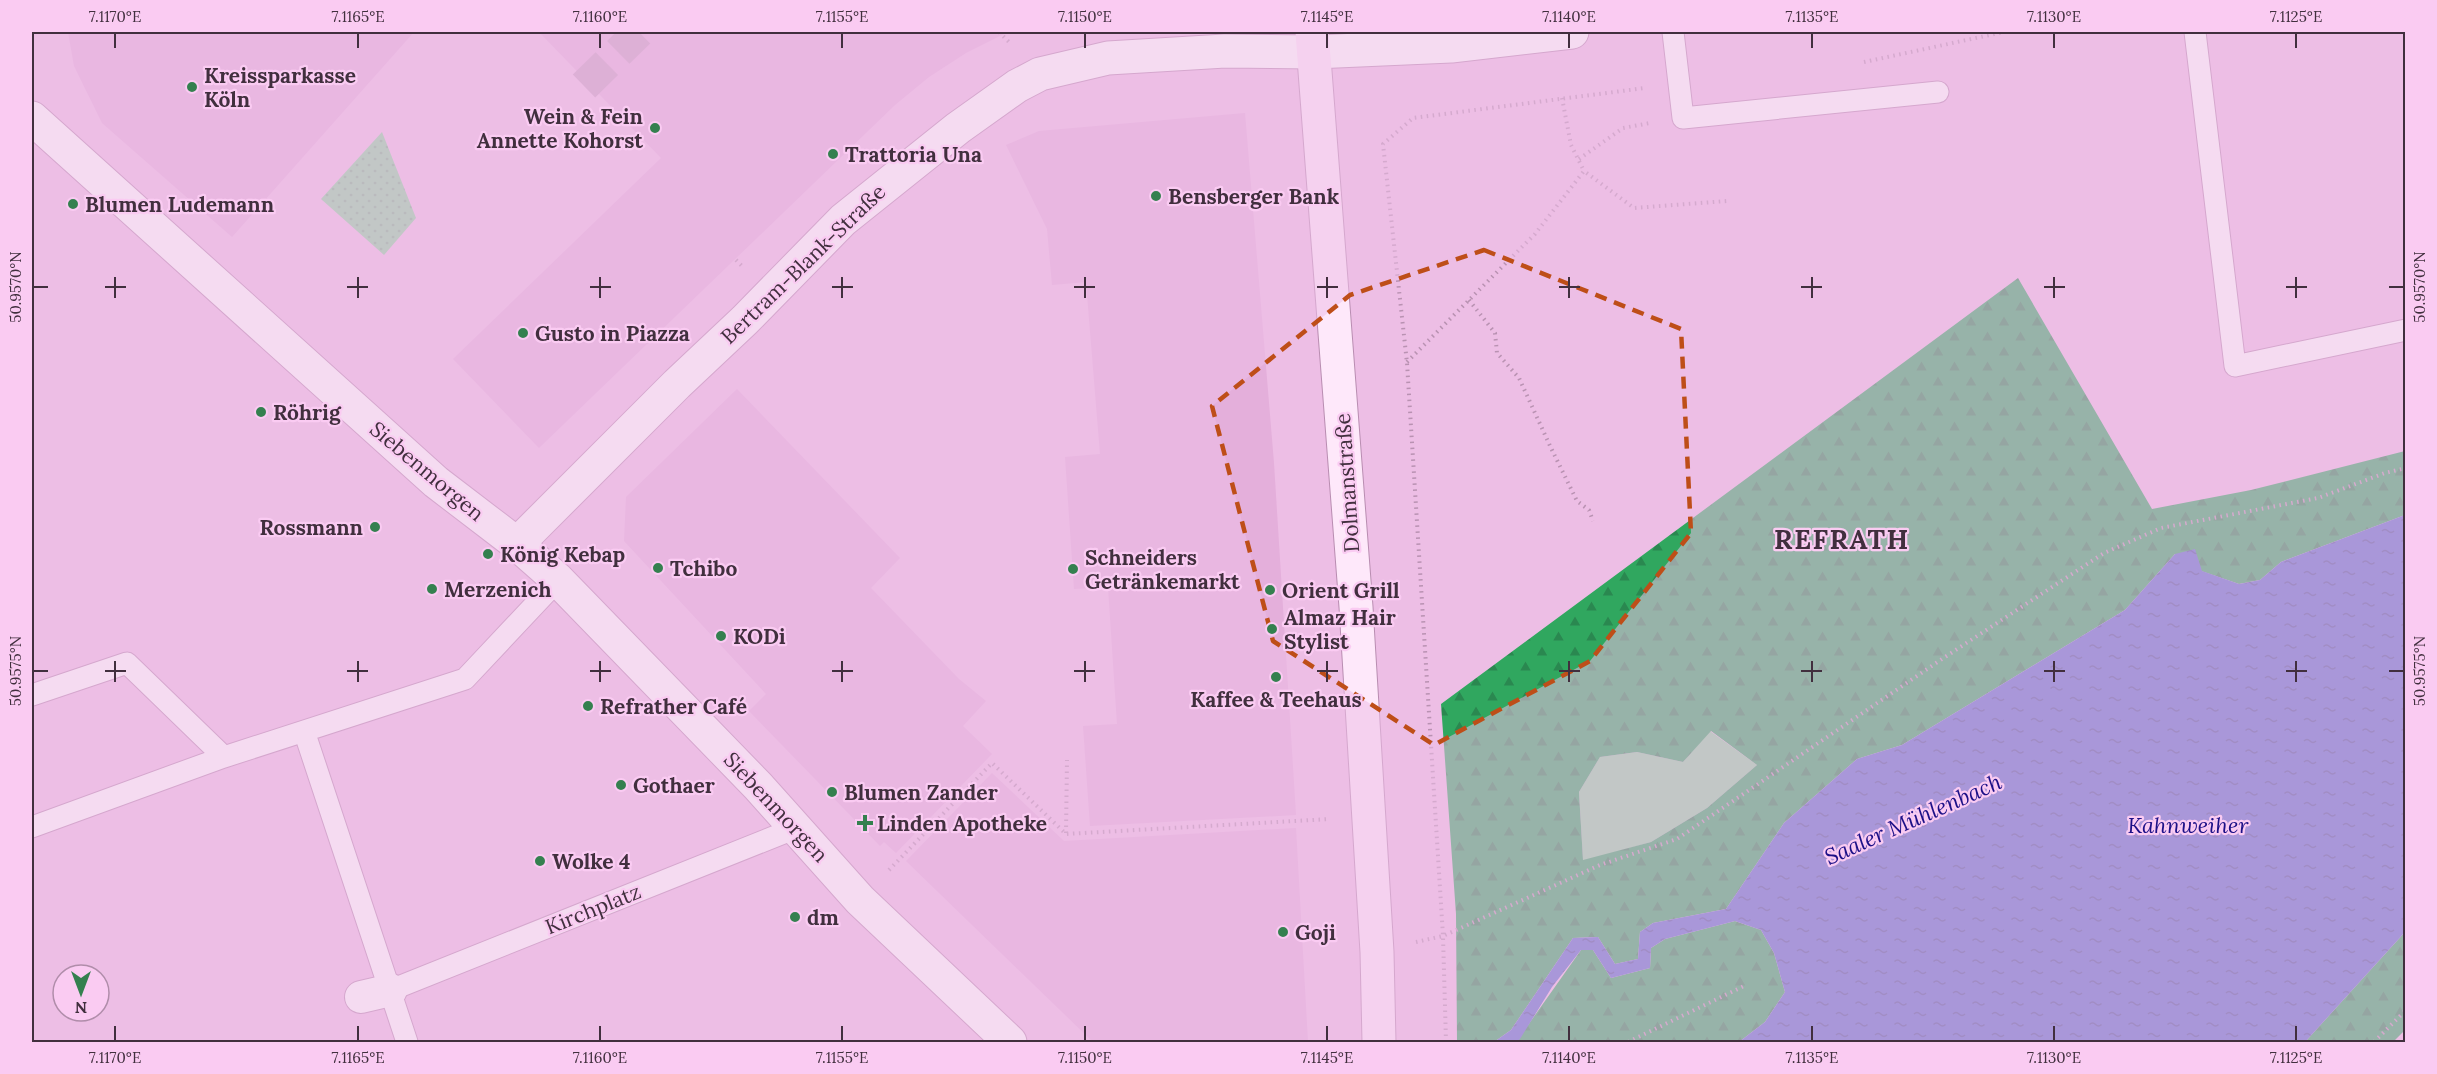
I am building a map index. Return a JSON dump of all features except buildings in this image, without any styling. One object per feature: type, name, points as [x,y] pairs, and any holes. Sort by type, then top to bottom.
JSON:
[{"type":"main road","name":"Dolmanstraße","points":[[1313,42],[1355,595],[1377,952],[1379,1042]]},
{"type":"street","name":"Bertram-Blank-Straße","points":[[517,544],[843,220],[958,128],[1017,86],[1040,74],[1108,58],[1225,51],[1313,42],[1451,46],[1572,32]]},
{"type":"street","name":"Siebenmorgen","points":[[32,118],[436,482],[517,544],[558,580],[796,828],[860,900],[1010,1042]]},
{"type":"street","name":"Kirchplatz","points":[[361,997],[391,990]]},
{"type":"lane","points":[[1673,32],[1683,118],[1938,92]]},
{"type":"lane","points":[[2195,32],[2235,366],[2406,330]]},
{"type":"lane","points":[[32,827],[224,757],[465,679],[558,580]]},
{"type":"lane","points":[[32,695],[127,663],[224,757]]},
{"type":"lane","points":[[307,740],[407,1042]]},
{"type":"lane","name":"Kirchplatz","points":[[391,990],[796,828]]},
{"type":"path","points":[[1852,64],[2004,32]]},
{"type":"path","points":[[1446,1042],[1443,936],[1407,363],[1383,144],[1413,118],[1679,84]]},
{"type":"path","points":[[1562,98],[1571,145],[1584,171],[1634,208],[1727,201]]},
{"type":"path","points":[[1579,159],[1623,128],[1683,118]]},
{"type":"path","points":[[1407,363],[1534,234],[1584,171]]},
{"type":"path","points":[[1469,300],[1495,333],[1497,353],[1519,378],[1577,501],[1589,510],[1593,521]]},
{"type":"path","points":[[1377,952],[1443,936],[1600,865],[1677,839],[1932,665],[2104,553],[2161,528],[2318,498],[2385,473],[2406,468]]},
{"type":"path","points":[[1066,834],[1067,760]]},
{"type":"path","points":[[860,900],[992,763],[1066,834],[1369,817]]},
{"type":"path","points":[[1628,1042],[1744,986]]},
{"type":"path","points":[[2374,1042],[2406,1010]]},
{"type":"highlighted area","points":[[1484,250],[1681,329],[1691,533],[1590,661],[1434,745],[1273,641],[1212,406],[1350,295]]},
{"type":"shaded area","points":[[68,32],[414,32],[232,237],[102,123],[74,66]]},
{"type":"shaded area","points":[[539,32],[1008,32],[966,53],[929,77],[895,105],[539,448],[453,359],[661,158]]},
{"type":"shaded area","points":[[1245,113],[1274,463],[1296,815],[1090,826],[1083,726],[1117,724],[1108,587],[1074,589],[1065,457],[1100,454],[1086,282],[1052,285],[1047,229],[1006,145],[1039,131]]},
{"type":"shaded area","points":[[737,389],[900,558],[871,588],[959,679],[986,701],[963,726],[992,754],[896,853],[884,842],[880,846],[749,711],[766,694],[624,541],[626,497]]},
{"type":"shaded area","points":[[992,773],[1064,841],[1296,828],[1308,1042],[1093,1042],[906,861]]},
{"type":"green space","points":[[382,132],[416,218],[384,255],[321,199]]},
{"type":"green space","points":[[2018,278],[2152,509],[2251,490],[2405,451],[2405,515],[2281,562],[2260,580],[2239,584],[2201,571],[2175,554],[2125,610],[1902,745],[1857,759],[1784,823],[1726,909],[1653,923],[1640,932],[1638,959],[1615,964],[1598,937],[1573,938],[1511,1030],[1494,1042],[1457,1042],[1456,914],[1441,704]],"holes":[[[1711,731],[1757,765],[1707,808],[1651,842],[1583,860],[1579,792],[1600,757],[1637,752],[1683,762]]]},
{"type":"green space","points":[[1710,731],[1757,765],[1707,808],[1651,842],[1583,861],[1579,792],[1600,757],[1637,752],[1683,762]]},
{"type":"green space","points":[[1735,921],[1761,930],[1774,953],[1785,992],[1765,1022],[1739,1042],[1516,1042],[1581,950],[1593,950],[1611,978],[1650,968],[1651,948],[1665,939]]},
{"type":"green space","points":[[2405,932],[2405,1030],[2393,1042],[2305,1042]]},
{"type":"water","name":"Kahnweiher","points":[[2405,515],[2405,932],[2305,1042],[1739,1042],[1765,1022],[1785,992],[1774,953],[1761,930],[1735,921],[1665,939],[1651,948],[1650,968],[1611,978],[1593,950],[1581,950],[1552,987],[1520,1039],[1516,1042],[1494,1042],[1511,1030],[1573,938],[1598,937],[1615,964],[1638,959],[1640,932],[1653,923],[1726,909],[1784,823],[1857,759],[1902,745],[2125,610],[2175,554],[2195,549],[2202,571],[2239,584],[2260,580],[2281,562]]},
{"type":"tunnel","points":[[584,86],[639,32]]},
{"type":"place","name":"Kreissparkasse Köln","points":[[192,87]]},
{"type":"place","name":"Wein & Fein Annette Kohorst","points":[[655,128]]},
{"type":"place","name":"Trattoria Una","points":[[833,154]]},
{"type":"place","name":"Bensberger Bank","points":[[1156,196]]},
{"type":"place","name":"Blumen Ludemann","points":[[73,204]]},
{"type":"place","name":"Gusto in Piazza","points":[[523,333]]},
{"type":"place","name":"Röhrig","points":[[261,412]]},
{"type":"place","name":"Rossmann","points":[[375,527]]},
{"type":"place","name":"König Kebap","points":[[488,554]]},
{"type":"place","name":"Tchibo","points":[[658,568]]},
{"type":"place","name":"Schneiders Getränkemarkt","points":[[1073,569]]},
{"type":"place","name":"Merzenich","points":[[432,589]]},
{"type":"place","name":"Orient Grill","points":[[1270,590]]},
{"type":"place","name":"Almaz Hair Stylist","points":[[1272,629]]},
{"type":"place","name":"KODi","points":[[721,636]]},
{"type":"place","name":"Kaffee & Teehaus","points":[[1276,677]]},
{"type":"place","name":"Refrather Café","points":[[588,706]]},
{"type":"place","name":"Gothaer","points":[[621,785]]},
{"type":"place","name":"Blumen Zander","points":[[832,792]]},
{"type":"place","name":"Linden Apotheke","points":[[865,823]]},
{"type":"place","name":"Wolke 4","points":[[540,861]]},
{"type":"place","name":"dm","points":[[795,917]]},
{"type":"place","name":"Goji","points":[[1283,932]]},
{"type":"district","name":"REFRATH","points":[[1842,539]]},
{"type":"water label","name":"Saaler Mühlenbach","points":[[1913,819]]}]
